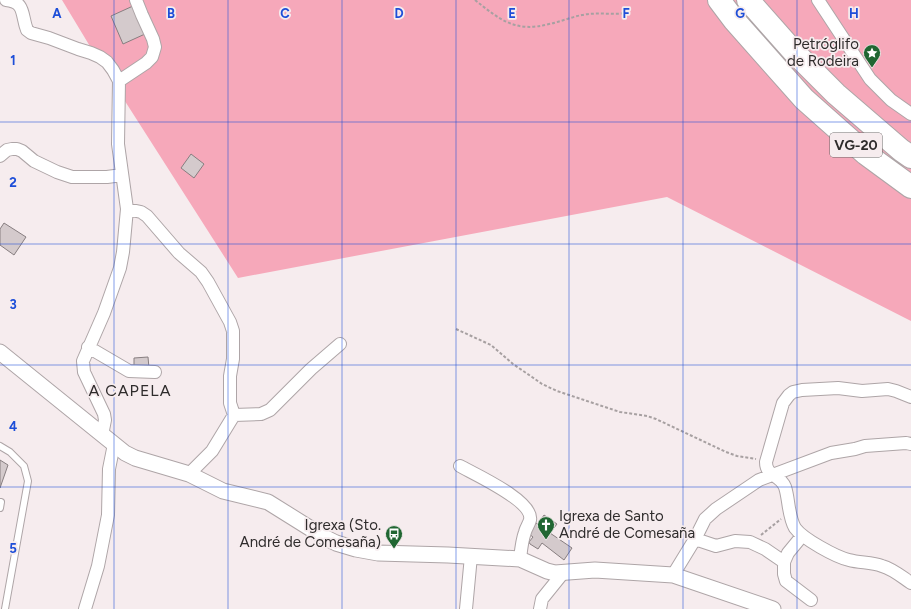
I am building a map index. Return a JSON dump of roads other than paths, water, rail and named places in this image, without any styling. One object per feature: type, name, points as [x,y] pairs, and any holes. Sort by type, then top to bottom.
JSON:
[{"type":"highway","points":[[704,0],[773,77],[804,99]]},
{"type":"highway","name":"VG-20","points":[[720,0],[734,20],[804,99],[866,154],[911,187]]},
{"type":"highway","name":"VG-20","points":[[748,0],[794,52],[836,94],[911,157]]},
{"type":"street","points":[[6,0],[17,3],[23,14],[27,30],[31,33],[91,52],[107,62],[119,81],[118,144],[127,209],[122,260],[104,313],[82,361],[82,367],[104,414],[105,420],[102,435]]},
{"type":"street","points":[[119,81],[146,63],[152,57],[155,47],[136,0]]},
{"type":"street","points":[[818,0],[870,79],[891,100],[911,114]]},
{"type":"street","points":[[0,156],[7,150],[17,149],[22,151],[34,161],[57,172],[72,177],[107,177],[122,175]]},
{"type":"street","points":[[127,209],[141,212],[147,216],[179,253],[202,272],[230,322],[233,330],[230,404],[234,416]]},
{"type":"street","points":[[234,416],[261,414],[270,410],[311,369],[340,344]]},
{"type":"street","points":[[88,347],[129,371],[155,372]]},
{"type":"street","points":[[0,352],[125,453],[134,458],[189,474],[223,491],[268,502],[324,538],[346,547],[365,552],[378,553],[520,559],[548,571],[563,573],[595,570],[673,575],[773,609]]},
{"type":"street","points":[[911,396],[888,389],[862,391],[838,388],[793,392],[783,404],[766,462],[766,470],[781,480],[785,488],[794,527],[802,536],[835,555],[849,560],[882,566],[911,583]]},
{"type":"street","points":[[189,474],[212,451],[234,416]]},
{"type":"street","points":[[673,575],[709,514],[759,480],[831,453],[865,446],[906,443],[911,444]]},
{"type":"street","points":[[85,609],[98,566],[108,515],[109,469],[114,444]]},
{"type":"street","points":[[460,466],[513,496],[522,503],[527,510],[530,515],[530,521],[525,531],[520,559]]},
{"type":"street","points":[[802,536],[788,553],[784,562],[784,574],[786,581],[811,600]]},
{"type":"street","points":[[695,539],[716,546],[735,541],[750,542],[784,562]]},
{"type":"street","points":[[466,609],[471,556]]},
{"type":"street","points":[[540,609],[542,599],[563,573]]},
{"type":"lane","points":[[0,446],[10,452],[24,466],[28,481],[5,609]]},
{"type":"place","name":"Petróglifo de Rodeira","points":[[872,68]]},
{"type":"place","name":"Igrexa de Santo André de Comesaña","points":[[546,540]]},
{"type":"place","name":"Igrexa (Sto. André de Comesaña)","points":[[394,549]]},
{"type":"district","name":"A CAPELA","points":[[130,390]]}]
